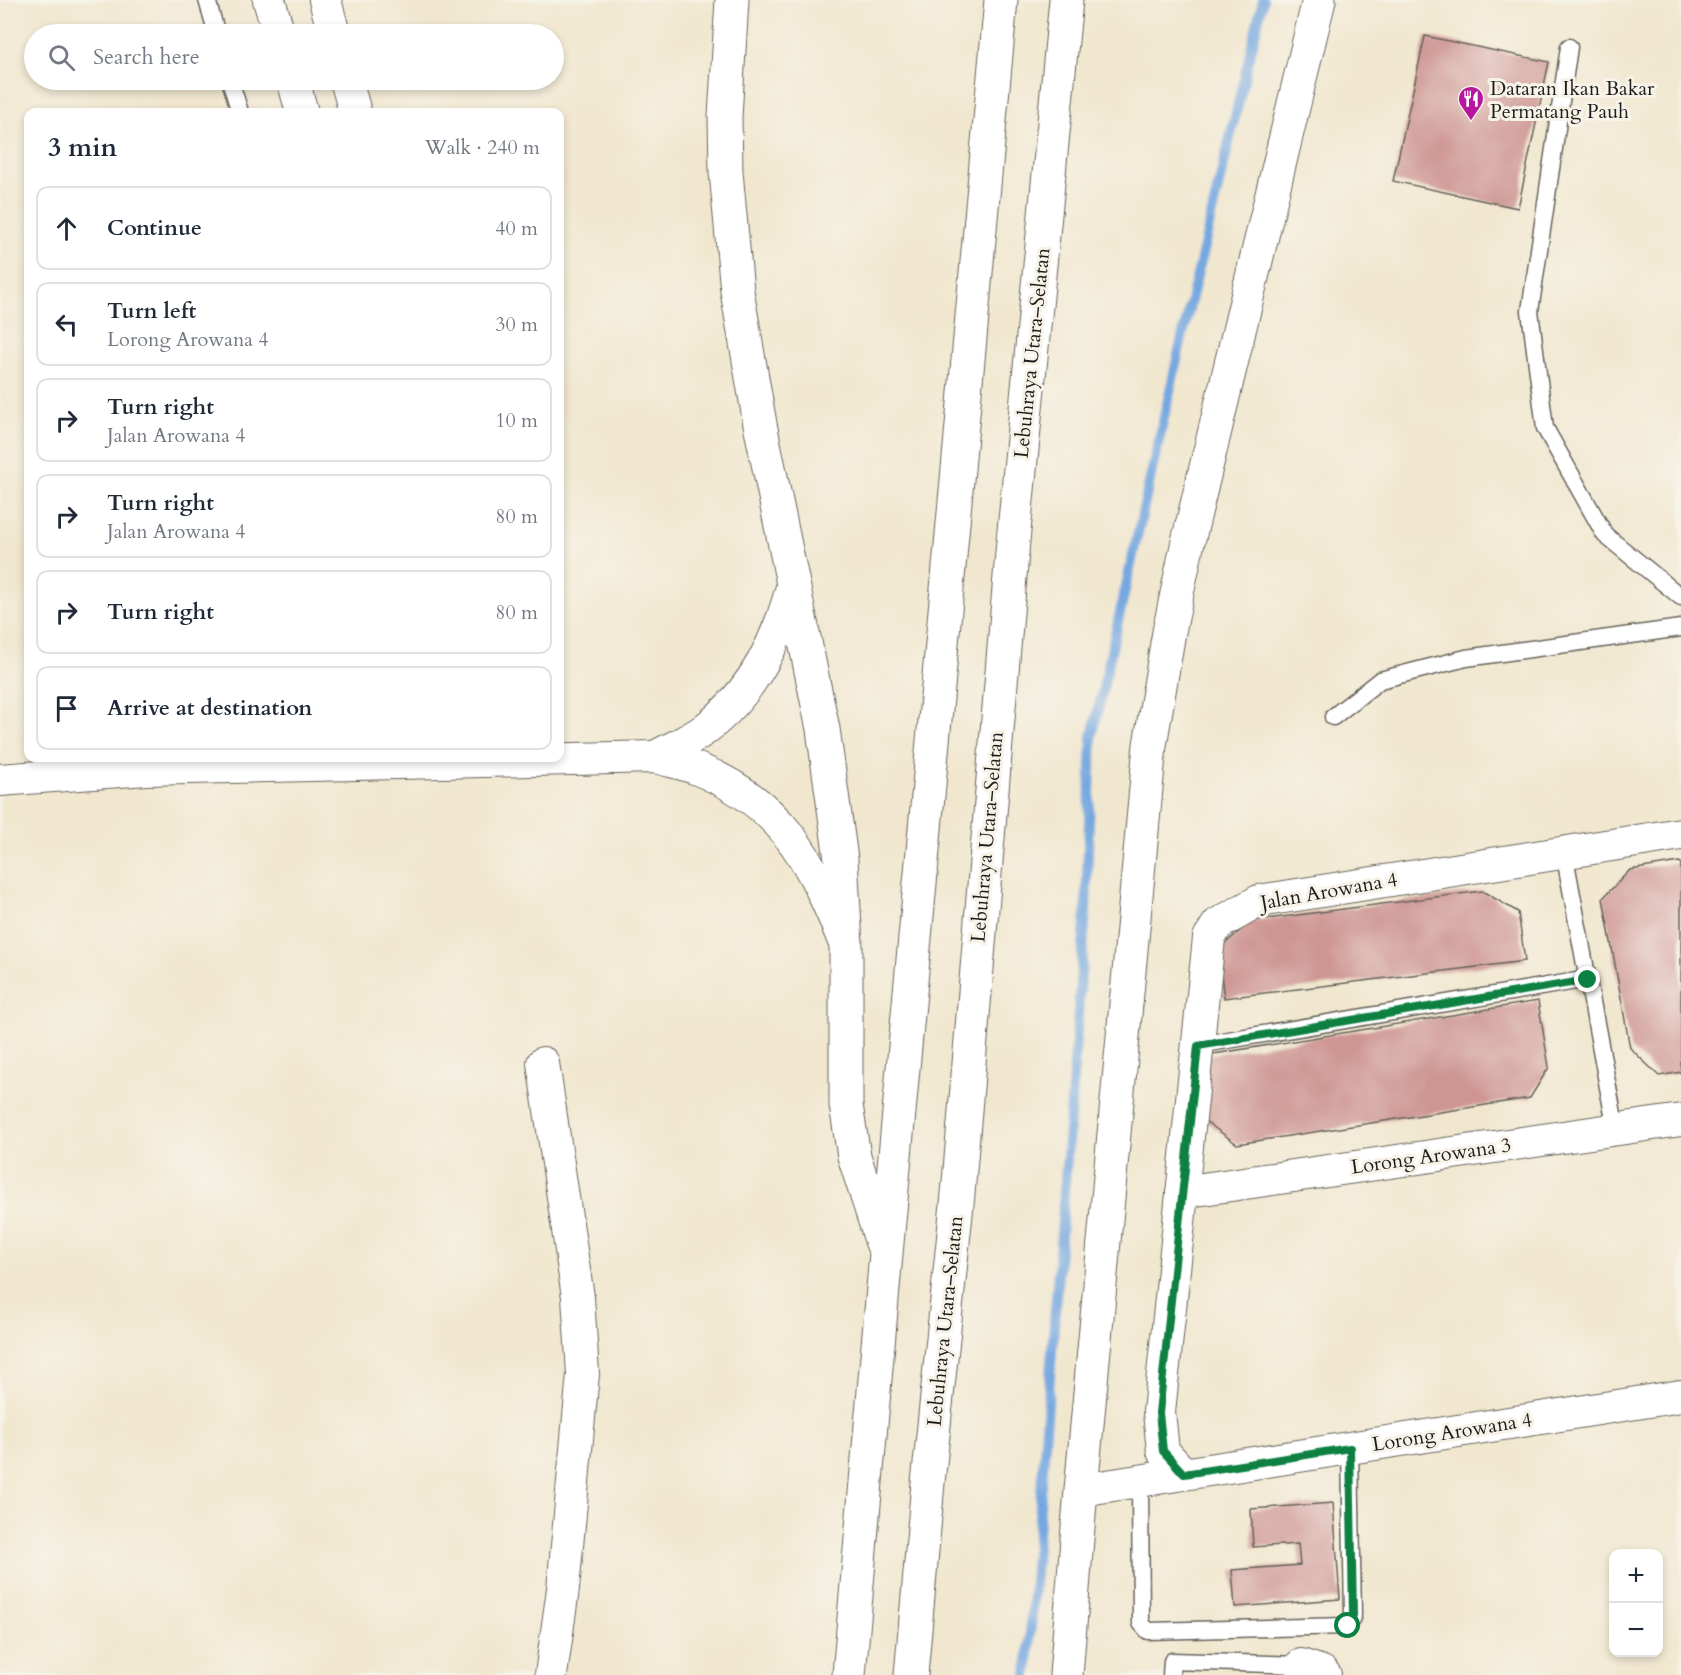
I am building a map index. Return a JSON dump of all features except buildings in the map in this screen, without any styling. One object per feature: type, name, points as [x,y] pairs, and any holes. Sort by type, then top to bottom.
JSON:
[{"type":"highway","points":[[732,0],[725,117],[726,172],[732,243],[744,335],[813,676],[833,791],[841,860],[846,945],[846,1105],[854,1156],[886,1254]]},
{"type":"highway","points":[[849,1675],[1001,0]]},
{"type":"highway","name":"Lebuhraya Utara–Selatan","points":[[911,1675],[958,1194],[1013,541],[1066,0]]},
{"type":"highway","points":[[1066,1675],[1143,809],[1158,693],[1187,546],[1319,0]]},
{"type":"street","points":[[269,0],[276,24]]},
{"type":"street","points":[[325,0],[331,24]]},
{"type":"street","points":[[296,90],[301,108]]},
{"type":"street","points":[[349,90],[354,108]]},
{"type":"street","points":[[655,757],[703,730],[729,706],[756,674],[774,642],[793,583]]},
{"type":"street","points":[[564,758],[655,757],[694,767],[725,782],[757,802],[779,824],[809,863],[846,945]]},
{"type":"street","points":[[0,780],[146,763],[231,762]]},
{"type":"street","name":"Jalan Arowana 4","points":[[1184,1474],[1163,1451],[1159,1413],[1209,938],[1218,924],[1259,901],[1681,834]]},
{"type":"street","points":[[543,1063],[578,1297],[583,1374],[563,1589],[551,1675]]},
{"type":"street","name":"Lorong Arowana 3","points":[[1182,1192],[1681,1120]]},
{"type":"street","name":"Lorong Arowana 4","points":[[1081,1490],[1681,1396]]},
{"type":"lane","points":[[207,0],[214,24]]},
{"type":"lane","points":[[1569,47],[1530,311],[1545,428],[1605,535],[1681,597]]},
{"type":"lane","points":[[233,90],[239,108]]},
{"type":"lane","points":[[1333,717],[1380,680],[1466,658],[1681,627]]},
{"type":"lane","points":[[1564,852],[1616,1130]]},
{"type":"lane","points":[[1198,1046],[1588,980]]},
{"type":"lane","points":[[1140,1481],[1141,1623],[1148,1631],[1348,1626],[1353,1615],[1350,1448]]},
{"type":"lane","points":[[1171,1675],[1172,1661],[1313,1670]]},
{"type":"waterway","points":[[1027,1675],[1086,909],[1092,737],[1178,355],[1263,0]]},
{"type":"place","name":"Dataran Ikan Bakar Permatang Pauh","points":[[1471,122]]},
{"type":"route","points":[[1348,1626],[1353,1615],[1350,1448],[1184,1474],[1163,1451],[1159,1413],[1198,1046],[1588,980]]}]
